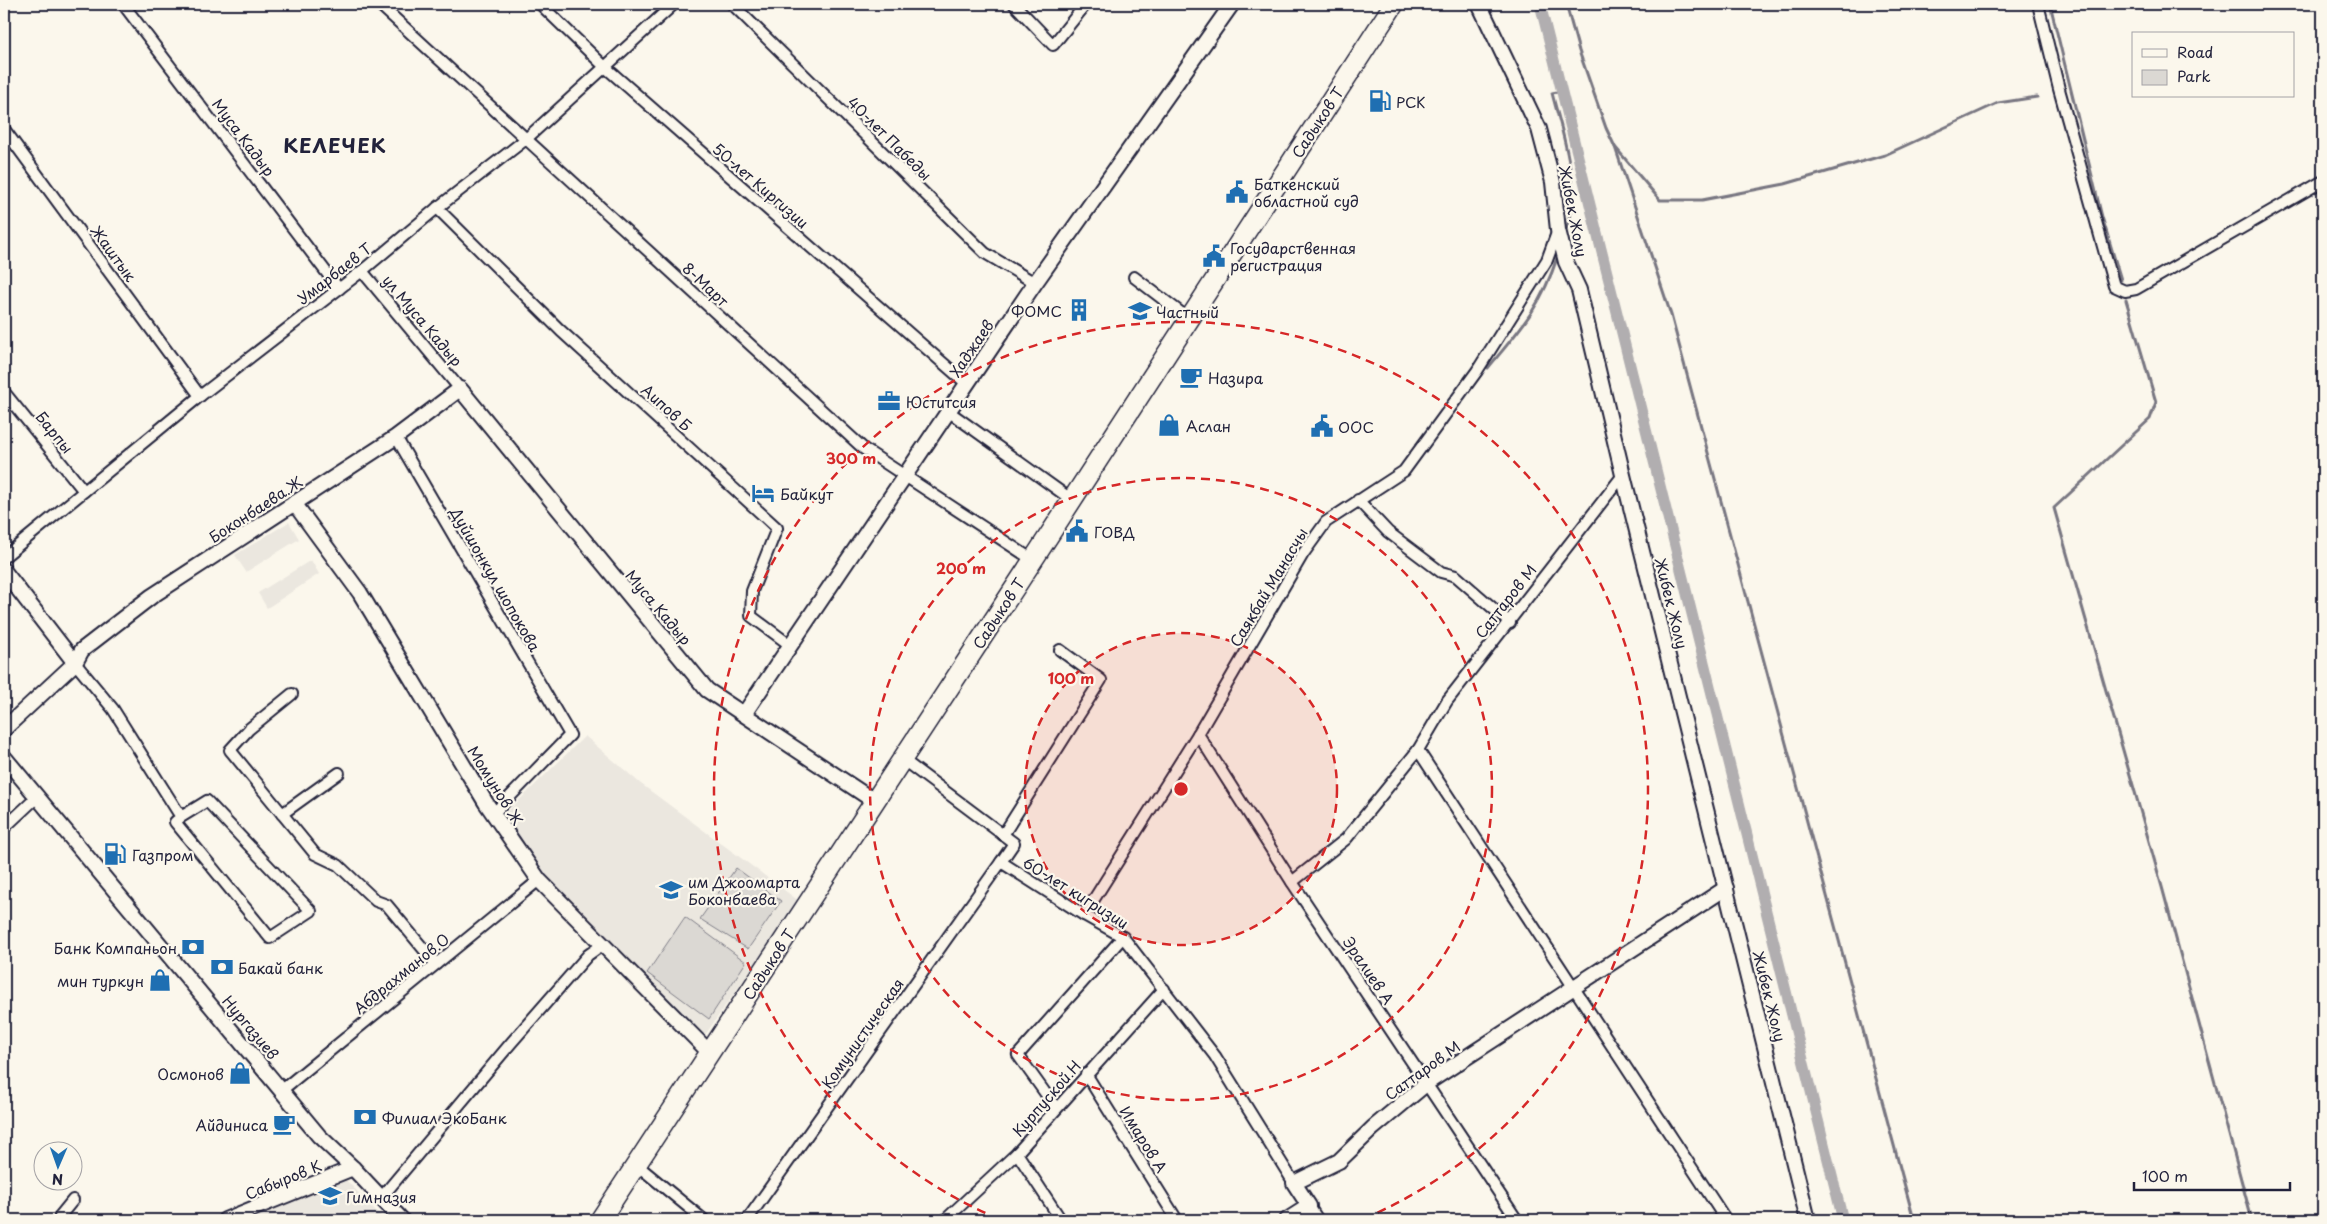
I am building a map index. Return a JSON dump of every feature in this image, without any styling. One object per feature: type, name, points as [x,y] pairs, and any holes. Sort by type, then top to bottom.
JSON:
[{"type":"highway","name":"Садыков Т","points":[[600,1220],[1033,560],[1394,4]]},
{"type":"street","name":"Муса Кадыр","points":[[123,4],[339,289]]},
{"type":"street","name":"8-Март","points":[[379,4],[864,450],[1033,560]]},
{"type":"street","name":"50-лет Киргизии","points":[[540,4],[604,66],[967,384]]},
{"type":"street","name":"Умарбаев Т","points":[[4,557],[200,396],[362,271],[437,208],[526,139],[674,4]]},
{"type":"street","name":"40-лет Пабеды","points":[[732,4],[985,253],[1035,283]]},
{"type":"street","points":[[1014,4],[1053,44],[1086,4]]},
{"type":"street","name":"Хаджаев","points":[[744,714],[1035,283],[1232,4]]},
{"type":"street","name":"Жибек Жолу","points":[[1479,4],[1539,129],[1553,182],[1558,230],[1566,262],[1579,290],[1623,475],[1808,1220]]},
{"type":"street","points":[[2038,4],[2059,89],[2114,286],[2125,291],[2136,289],[2323,181]]},
{"type":"street","name":"Жаштык","points":[[4,129],[200,396]]},
{"type":"street","name":"Аипов Б","points":[[437,208],[561,331],[777,528],[752,591],[751,616],[790,645]]},
{"type":"street","name":"Саякбай Манасчы","points":[[1084,915],[1198,734],[1303,554],[1326,522],[1404,471],[1482,363],[1547,260],[1558,230]]},
{"type":"street","name":"ул Муса Кадыр","points":[[362,271],[460,389]]},
{"type":"street","points":[[1134,277],[1189,320]]},
{"type":"street","name":"Муса Кадыр","points":[[460,389],[708,690],[874,801]]},
{"type":"street","name":"Боконбаева.Ж","points":[[4,729],[75,663],[82,650],[152,596],[396,437],[460,389]]},
{"type":"street","name":"Барпы","points":[[4,392],[84,491]]},
{"type":"street","points":[[948,411],[1072,500]]},
{"type":"street","name":"Дуйшонкул шопокова","points":[[396,437],[570,736],[493,814]]},
{"type":"street","name":"Саттаров М","points":[[1292,882],[1346,838],[1418,750],[1448,701],[1623,475]]},
{"type":"street","points":[[1358,500],[1388,532],[1441,572],[1456,576],[1510,623]]},
{"type":"street","name":"Момунов Ж","points":[[294,503],[360,593],[493,814],[539,880],[710,1053]]},
{"type":"street","points":[[4,571],[113,710],[181,817]]},
{"type":"street","points":[[902,759],[1003,835],[1101,680],[1060,650]]},
{"type":"street","points":[[292,694],[249,729],[230,750],[315,854],[338,865],[376,901],[386,905],[436,964]]},
{"type":"street","name":"Эралиев А","points":[[1198,734],[1292,882],[1517,1220]]},
{"type":"street","points":[[1418,750],[1726,1220]]},
{"type":"street","name":"Нургазиев","points":[[4,757],[319,1136],[353,1168],[402,1220]]},
{"type":"street","points":[[282,814],[339,773]]},
{"type":"street","points":[[4,828],[37,797]]},
{"type":"street","points":[[207,801],[311,910],[270,938],[175,822],[181,817],[207,801]]},
{"type":"street","name":"60-лет кигризии","points":[[1003,835],[1014,843],[1001,862],[1084,915],[1123,937],[1215,1056],[1294,1183]]},
{"type":"street","name":"Комунистическая","points":[[747,1220],[1001,862]]},
{"type":"street","name":"Абдрахманов.О","points":[[282,1090],[539,880]]},
{"type":"street","name":"Саттаров М","points":[[1294,1183],[1339,1160],[1426,1083],[1726,888]]},
{"type":"street","points":[[1056,1108],[1018,1055],[1123,937]]},
{"type":"street","points":[[381,1198],[511,1043],[588,955],[602,945]]},
{"type":"street","name":"Курпуской.Н","points":[[945,1220],[1018,1153],[1086,1074],[1164,989]]},
{"type":"street","name":"Имаров А","points":[[1086,1074],[1177,1220]]},
{"type":"street","points":[[1018,1153],[1061,1220]]},
{"type":"street","points":[[637,1165],[704,1220]]},
{"type":"street","name":"Сабыров К","points":[[225,1220],[353,1168]]},
{"type":"street","points":[[1294,1183],[1318,1220]]},
{"type":"street","points":[[62,1220],[60,1216],[73,1200]]},
{"type":"street","points":[[1287,1220],[1309,1206]]},
{"type":"shaded area","points":[[289,522],[299,539],[246,572],[235,555]]},
{"type":"shaded area","points":[[311,560],[319,574],[267,608],[258,593]]},
{"type":"shaded area","name":"им Джоомарта Боконбаева","points":[[585,736],[641,784],[799,901],[705,1035],[547,878],[503,816]]},
{"type":"shaded area","name":"Гимназия","points":[[346,1180],[385,1220],[257,1220],[253,1211]]},
{"type":"green space","points":[[736,868],[781,901],[748,949],[700,919]]},
{"type":"green space","points":[[685,917],[746,962],[709,1019],[647,973]]},
{"type":"waterway","points":[[1540,4],[1843,1220]]},
{"type":"waterway","points":[[1566,4],[1579,51],[1606,128],[1615,147],[1660,200],[1702,200],[1785,184],[1885,155],[1998,103],[2037,97]]},
{"type":"waterway","points":[[2050,4],[2102,217],[2121,280]]},
{"type":"waterway","points":[[1562,91],[1552,93],[1565,143],[1571,178],[1572,196],[1566,230]]},
{"type":"waterway","points":[[1615,147],[1671,315],[1914,1220]]},
{"type":"waterway","points":[[1488,368],[1520,329],[1537,304],[1557,258]]},
{"type":"waterway","points":[[2126,300],[2156,402],[2150,419],[2054,508],[2162,887],[2252,1220]]},
{"type":"place","name":"РСК","points":[[1380,101]]},
{"type":"place","name":"Баткенский областной суд","points":[[1237,192]]},
{"type":"place","name":"Государственная регистрация","points":[[1214,256]]},
{"type":"place","name":"ФОМС","points":[[1079,310]]},
{"type":"place","name":"Частный","points":[[1140,311]]},
{"type":"place","name":"Назира","points":[[1191,377]]},
{"type":"place","name":"Юститсия","points":[[889,401]]},
{"type":"place","name":"Аслан","points":[[1169,425]]},
{"type":"place","name":"ООС","points":[[1322,426]]},
{"type":"place","name":"Байкут","points":[[763,493]]},
{"type":"place","name":"ГОВД","points":[[1077,531]]},
{"type":"place","name":"Газпром","points":[[115,854]]},
{"type":"place","name":"им Джоомарта Боконбаева","points":[[671,890]]},
{"type":"place","name":"Банк Компаньон","points":[[193,947]]},
{"type":"place","name":"Бакай банк","points":[[222,967]]},
{"type":"place","name":"мин туркун","points":[[160,980]]},
{"type":"place","name":"Осмонов","points":[[240,1073]]},
{"type":"place","name":"Филиал ЭкоБанк","points":[[365,1117]]},
{"type":"place","name":"Айдиниса","points":[[284,1124]]},
{"type":"place","name":"Гимназия","points":[[330,1196]]},
{"type":"district","name":"КЕЛЕЧЕК","points":[[335,145]]}]
